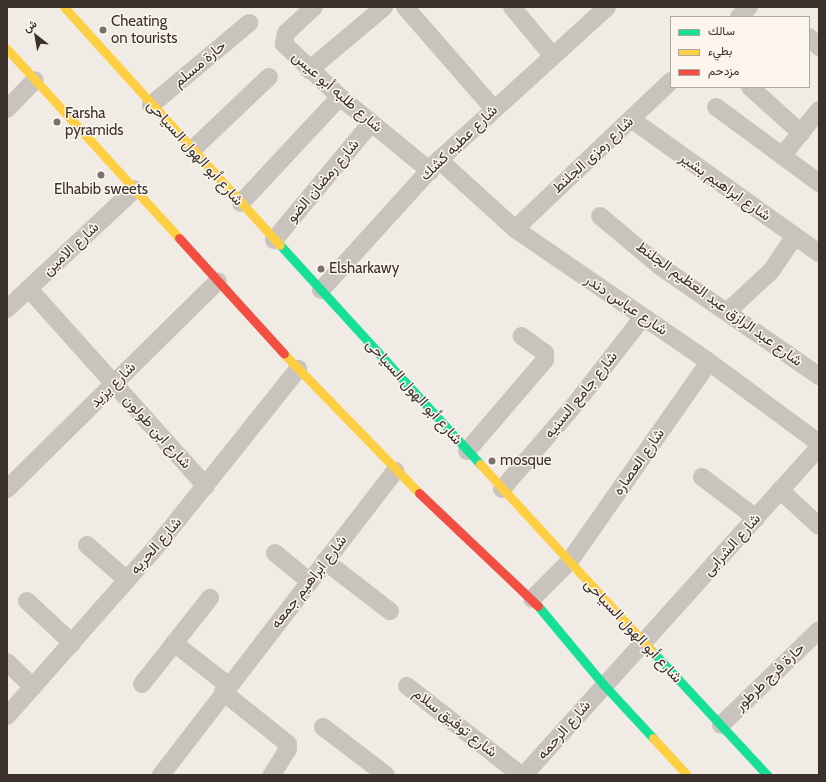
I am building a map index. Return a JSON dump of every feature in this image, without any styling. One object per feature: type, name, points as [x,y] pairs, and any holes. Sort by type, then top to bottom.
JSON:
[{"type":"main road","name":"شارع أبو الهول السياحى","points":[[68,9],[151,105],[240,203],[569,562],[767,775]]},
{"type":"main road","points":[[7,49],[298,369],[395,471],[532,599],[603,684],[687,775]]},
{"type":"street","name":"شارع طلبه أبو عيس","points":[[314,7],[283,38],[284,44],[309,70],[371,123],[434,165]]},
{"type":"street","points":[[309,70],[384,7]]},
{"type":"street","points":[[405,7],[494,109]]},
{"type":"street","points":[[512,7],[552,55]]},
{"type":"street","name":"شارع عطيه كشك","points":[[321,290],[434,165],[552,55],[607,7]]},
{"type":"street","points":[[740,16],[750,7]]},
{"type":"street","name":"حارة مسلم","points":[[151,105],[249,23]]},
{"type":"street","points":[[810,38],[819,46]]},
{"type":"street","points":[[192,150],[269,77]]},
{"type":"street","points":[[7,109],[35,80]]},
{"type":"street","name":"شارع رمزى الجلنط","points":[[515,229],[670,82]]},
{"type":"street","points":[[751,88],[801,133]]},
{"type":"street","points":[[240,203],[340,97]]},
{"type":"street","points":[[716,107],[819,183]]},
{"type":"street","points":[[782,156],[819,110]]},
{"type":"street","name":"شارع ابراهيم بشير","points":[[631,119],[819,253]]},
{"type":"street","name":"شارع رمضان الضو","points":[[274,240],[371,123]]},
{"type":"street","name":"شارع عباس دندر","points":[[434,165],[515,229],[709,362],[819,443]]},
{"type":"street","name":"شارع الامين","points":[[7,309],[135,189]]},
{"type":"street","name":"شارع عبد الرازق عبد العظيم الجلنط","points":[[600,216],[661,267],[728,311],[819,376]]},
{"type":"street","points":[[728,311],[771,271],[795,236]]},
{"type":"street","name":"شارع يزيد","points":[[7,489],[218,281]]},
{"type":"street","name":"شارع ابن طولون","points":[[29,289],[206,486]]},
{"type":"street","name":"شارع جامع السنيه","points":[[502,489],[576,403],[643,317]]},
{"type":"street","points":[[467,451],[545,360],[545,353],[522,336]]},
{"type":"street","name":"شارع العصاره","points":[[532,599],[569,562],[709,362]]},
{"type":"street","name":"شارع الحريه","points":[[7,716],[127,580],[206,486],[298,369]]},
{"type":"street","name":"شارع الشرابى","points":[[603,684],[644,642],[819,447]]},
{"type":"street","name":"شارع ابراهيم جمعه","points":[[161,775],[395,471]]},
{"type":"street","points":[[702,477],[756,518]]},
{"type":"street","points":[[780,490],[819,526]]},
{"type":"street","points":[[86,545],[127,580]]},
{"type":"street","points":[[275,553],[310,582]]},
{"type":"street","points":[[325,561],[390,611]]},
{"type":"street","points":[[142,684],[210,598]]},
{"type":"street","points":[[27,601],[72,643]]},
{"type":"street","name":"حارة فرج طرطور","points":[[721,725],[819,630]]},
{"type":"street","points":[[174,643],[288,744],[288,749],[272,775]]},
{"type":"street","points":[[7,662],[33,687]]},
{"type":"street","name":"شارع الرحمه","points":[[524,775],[603,684]]},
{"type":"street","name":"شارع توفيق سلام","points":[[407,686],[521,775]]},
{"type":"street","points":[[323,728],[386,775]]},
{"type":"traffic: fast","points":[[280,245],[480,464]]},
{"type":"traffic: fast","points":[[538,606],[603,684],[653,738]]},
{"type":"traffic: fast","points":[[651,650],[767,775]]},
{"type":"traffic: slow","points":[[64,7],[280,245]]},
{"type":"traffic: slow","points":[[7,49],[179,238]]},
{"type":"traffic: slow","points":[[284,354],[419,493]]},
{"type":"traffic: slow","points":[[480,464],[651,650]]},
{"type":"traffic: slow","points":[[653,738],[687,775]]},
{"type":"traffic: jam","points":[[179,238],[284,354]]},
{"type":"traffic: jam","points":[[419,493],[538,606]]},
{"type":"place","name":"Cheating on tourists","points":[[103,30]]},
{"type":"place","name":"Farsha pyramids","points":[[57,122]]},
{"type":"place","name":"Elhabib sweets","points":[[101,175]]},
{"type":"place","name":"Elsharkawy","points":[[321,269]]},
{"type":"place","name":"mosque","points":[[492,461]]}]
